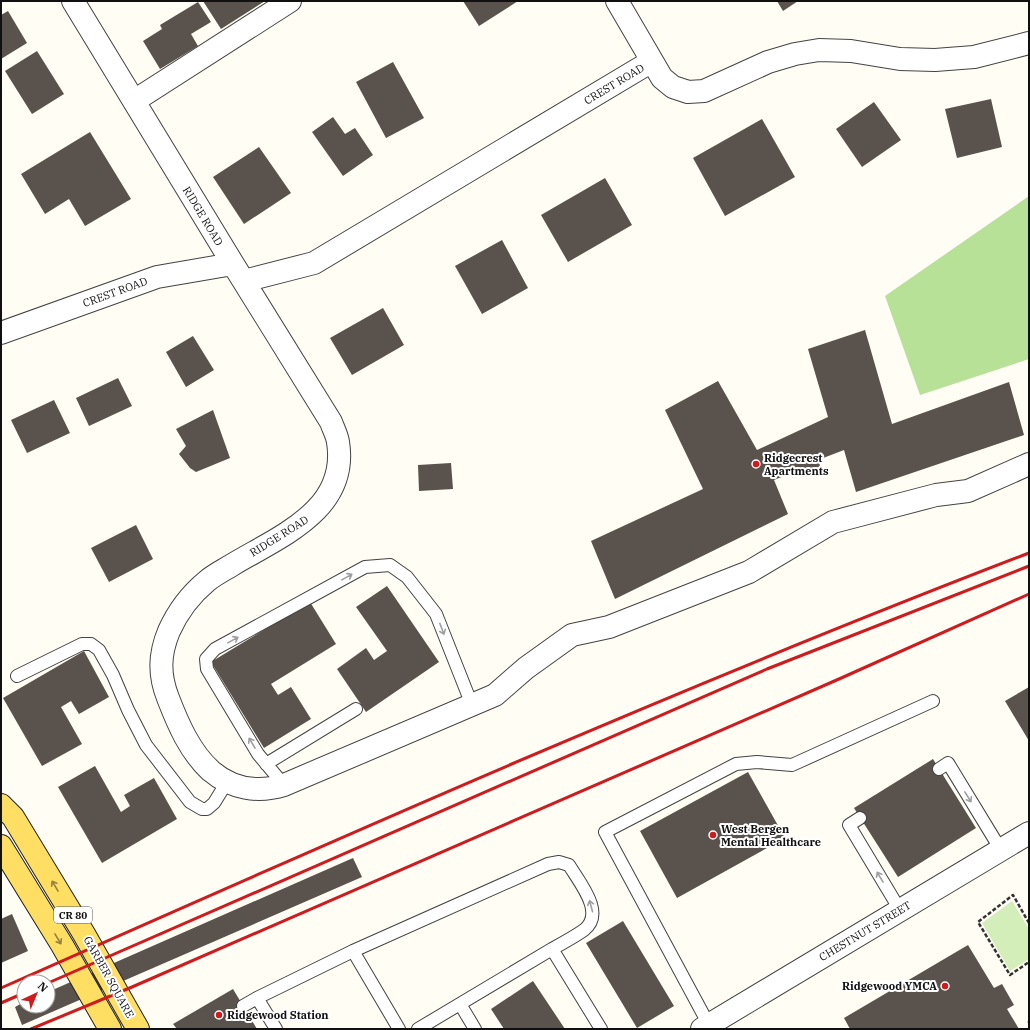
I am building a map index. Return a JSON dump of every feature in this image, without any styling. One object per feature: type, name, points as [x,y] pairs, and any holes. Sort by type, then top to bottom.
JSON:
[{"type":"main road","name":"GARBER SQUARE","points":[[1,805],[13,817],[84,934],[138,1029]]},
{"type":"main road","name":"CR 80","points":[[1,846],[62,945],[110,1029]]},
{"type":"street","name":"RIDGE ROAD","points":[[73,1],[238,273],[331,422],[338,441],[338,465],[332,488],[321,507],[305,521],[207,580],[190,597],[176,616],[166,639],[161,665],[161,680],[178,726],[210,770],[227,782],[249,789],[270,790],[284,785],[495,695],[526,668],[572,635],[609,627],[749,572],[833,522],[936,495],[968,491],[1029,464]]},
{"type":"street","points":[[134,101],[290,1]]},
{"type":"street","points":[[616,1],[652,61]]},
{"type":"street","name":"CREST ROAD","points":[[1,333],[157,277],[238,273],[314,263],[652,61],[662,78],[673,87],[688,92],[704,91],[768,62],[795,54],[820,50],[851,51],[900,59],[935,60],[974,57],[1029,43]]},
{"type":"street","name":"CHESTNUT STREET","points":[[706,1027],[1029,833]]},
{"type":"lane","points":[[284,785],[258,754],[207,669],[206,659],[215,649],[365,567],[390,565],[407,577],[432,608],[436,614],[472,706]]},
{"type":"lane","points":[[18,676],[82,644],[91,644],[99,650],[114,675],[128,710],[146,745],[190,802],[202,809],[208,809],[214,803],[227,782]]},
{"type":"lane","points":[[706,1027],[605,832],[736,764],[757,762],[792,765],[932,701]]},
{"type":"lane","points":[[266,764],[356,708]]},
{"type":"lane","points":[[943,766],[1001,850]]},
{"type":"lane","points":[[860,818],[849,825],[900,910]]},
{"type":"lane","points":[[244,1006],[257,998],[353,951],[520,876],[548,864],[560,862],[569,865],[593,905],[592,919],[585,929],[418,1029]]},
{"type":"lane","points":[[557,946],[601,1029]]},
{"type":"lane","points":[[353,951],[399,1029]]},
{"type":"lane","points":[[257,998],[276,1029]]},
{"type":"lane","points":[[460,1004],[475,1029]]},
{"type":"path","points":[[1029,923],[1013,895],[978,922],[1010,975],[1029,962]]},
{"type":"green space","points":[[1029,196],[1029,359],[920,395],[885,296]]},
{"type":"green space","points":[[1012,901],[1029,929],[1029,959],[1010,971],[982,923]]},
{"type":"building","points":[[203,1],[265,1],[221,29]]},
{"type":"building","points":[[463,1],[518,1],[479,26]]},
{"type":"building","points":[[777,1],[798,1],[783,11]]},
{"type":"building","points":[[198,2],[211,22],[191,34],[198,46],[160,69],[143,41],[162,29],[160,25]]},
{"type":"building","points":[[8,11],[27,43],[1,59],[1,15]]},
{"type":"building","points":[[37,51],[64,94],[32,114],[5,71]]},
{"type":"building","points":[[393,62],[424,118],[386,138],[356,82]]},
{"type":"building","points":[[991,99],[1002,147],[957,158],[945,109]]},
{"type":"building","points":[[874,102],[901,140],[862,167],[836,129]]},
{"type":"building","points":[[333,117],[345,134],[355,128],[373,155],[343,176],[312,132]]},
{"type":"building","points":[[762,119],[795,177],[725,216],[693,158]]},
{"type":"building","points":[[90,132],[131,199],[85,226],[69,199],[45,214],[21,174]]},
{"type":"building","points":[[259,147],[291,193],[244,224],[213,177]]},
{"type":"building","points":[[605,178],[632,225],[568,262],[541,215]]},
{"type":"building","points":[[502,240],[528,288],[482,314],[455,266]]},
{"type":"building","points":[[383,308],[404,345],[352,375],[330,338]]},
{"type":"building","name":"Ridgecrest Apartments","points":[[865,330],[892,424],[1009,382],[1024,435],[856,492],[844,450],[818,460],[822,471],[807,477],[804,468],[774,480],[788,514],[615,599],[591,541],[703,489],[665,410],[718,381],[757,450],[828,417],[808,349]]},
{"type":"building","points":[[193,336],[214,370],[186,387],[166,352]]},
{"type":"building","points":[[118,378],[132,406],[89,426],[76,398]]},
{"type":"building","points":[[54,400],[70,433],[27,453],[11,420]]},
{"type":"building","points":[[213,410],[230,458],[196,472],[190,468],[179,454],[186,446],[176,429]]},
{"type":"building","points":[[451,463],[453,489],[419,491],[418,465]]},
{"type":"building","points":[[136,525],[153,559],[109,582],[91,548]]},
{"type":"building","points":[[387,586],[439,662],[366,712],[337,669],[366,648],[374,660],[387,651],[356,607]]},
{"type":"building","points":[[310,602],[336,644],[271,684],[278,695],[291,687],[311,719],[264,748],[211,662]]},
{"type":"building","points":[[84,651],[109,697],[79,714],[71,701],[61,707],[82,744],[42,766],[3,698]]},
{"type":"building","points":[[1029,687],[1029,741],[1005,701]]},
{"type":"building","points":[[933,759],[976,828],[898,877],[854,808]]},
{"type":"building","points":[[95,766],[121,812],[130,806],[124,795],[154,778],[177,819],[102,863],[58,787]]},
{"type":"building","name":"West Bergen Mental Healthcare","points":[[748,772],[785,838],[677,898],[640,831]]},
{"type":"building","points":[[353,858],[362,877],[56,1010],[56,988]]},
{"type":"building","points":[[12,914],[28,951],[1,963],[1,919]]},
{"type":"building","points":[[623,921],[674,1006],[637,1028],[586,943]]},
{"type":"building","name":"Ridgewood YMCA","points":[[968,945],[994,988],[1002,984],[1014,1005],[1007,1009],[1019,1029],[850,1029],[844,1018]]},
{"type":"building","points":[[533,981],[565,1029],[504,1029],[491,1009]]},
{"type":"building","name":"Ridgewood Station","points":[[233,989],[257,1029],[177,1029],[173,1024]]},
{"type":"building","points":[[18,1014],[47,1014],[22,1025]]},
{"type":"railway","points":[[1,988],[384,819],[641,709],[1029,553]]},
{"type":"railway","points":[[56,980],[767,669],[1029,566]]},
{"type":"railway","points":[[31,1029],[132,987],[839,679],[1029,594]]},
{"type":"railway","points":[[1,1003],[16,996]]},
{"type":"place","name":"Ridgecrest Apartments","points":[[756,464]]},
{"type":"place","name":"West Bergen Mental Healthcare","points":[[713,835]]},
{"type":"place","name":"Ridgewood YMCA","points":[[945,986]]},
{"type":"place","name":"Ridgewood Station","points":[[219,1015]]}]
